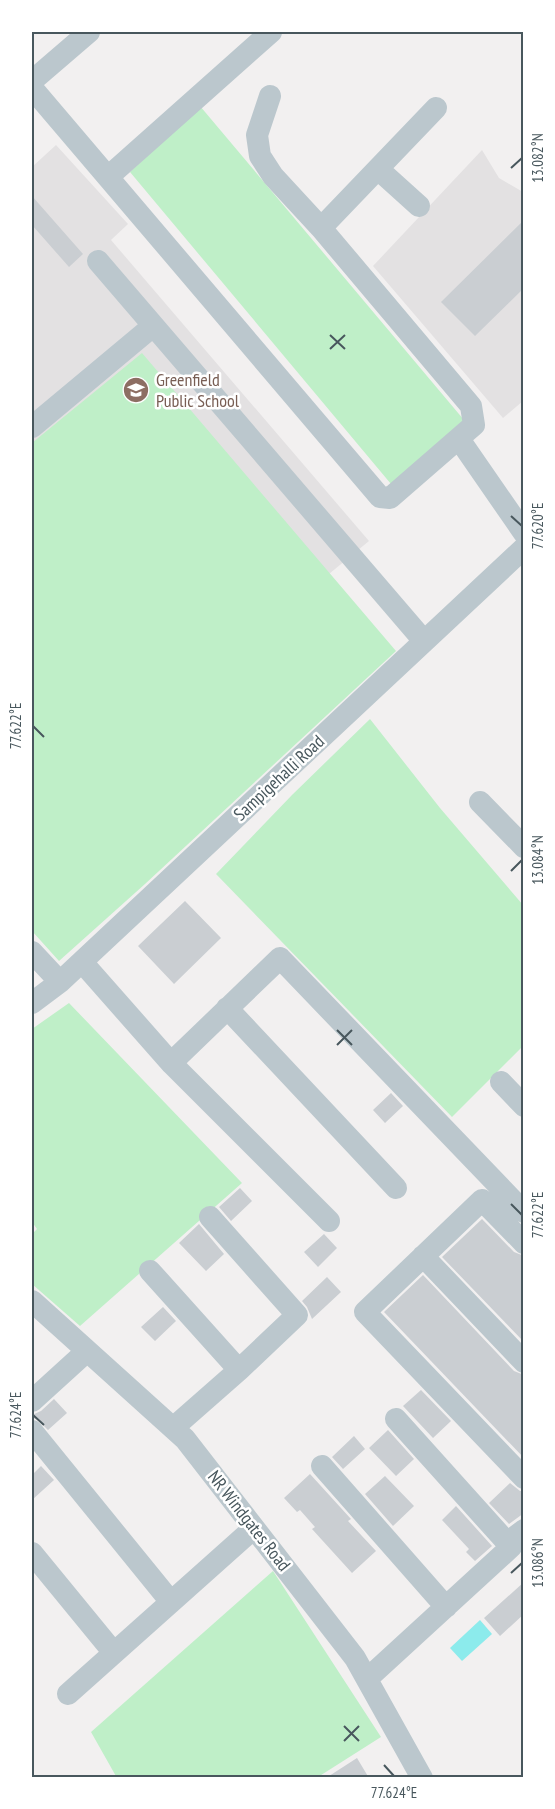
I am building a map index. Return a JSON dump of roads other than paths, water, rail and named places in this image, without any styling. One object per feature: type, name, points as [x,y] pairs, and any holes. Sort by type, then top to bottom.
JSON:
[{"type":"street","points":[[89,32],[33,93],[108,177],[380,497],[390,498],[474,425],[471,406],[321,228],[273,176],[260,156],[257,135],[270,96]]},
{"type":"street","points":[[108,177],[271,32]]},
{"type":"street","points":[[321,228],[436,108]]},
{"type":"street","points":[[378,169],[419,206]]},
{"type":"street","points":[[98,261],[424,641]]},
{"type":"street","points":[[32,427],[153,326]]},
{"type":"street","points":[[459,439],[524,533]]},
{"type":"street","name":"Sampigehalli Road","points":[[32,1003],[82,962],[524,548]]},
{"type":"street","points":[[480,802],[524,847]]},
{"type":"street","points":[[32,952],[60,982]]},
{"type":"street","points":[[171,1063],[279,958],[524,1212]]},
{"type":"street","points":[[82,962],[171,1063],[329,1221]]},
{"type":"street","points":[[227,1008],[396,1188]]},
{"type":"street","points":[[501,1082],[524,1106]]},
{"type":"street","points":[[524,1243],[482,1200],[365,1312],[524,1478]]},
{"type":"street","points":[[173,1428],[297,1315],[210,1217]]},
{"type":"street","points":[[423,1256],[524,1362]]},
{"type":"street","points":[[150,1271],[239,1370]]},
{"type":"street","name":"NR Windgates Road","points":[[32,1301],[185,1439],[355,1658],[422,1777]]},
{"type":"street","points":[[32,1401],[87,1351]]},
{"type":"street","points":[[367,1679],[511,1547],[396,1419]]},
{"type":"street","points":[[32,1431],[171,1602]]},
{"type":"street","points":[[322,1466],[446,1607]]},
{"type":"street","points":[[68,1694],[254,1528]]},
{"type":"street","points":[[32,1553],[114,1653]]},
{"type":"water","points":[[480,1620],[492,1634],[462,1661],[450,1648]]},
{"type":"place","name":"Greenfield Public School","points":[[136,390]]}]
